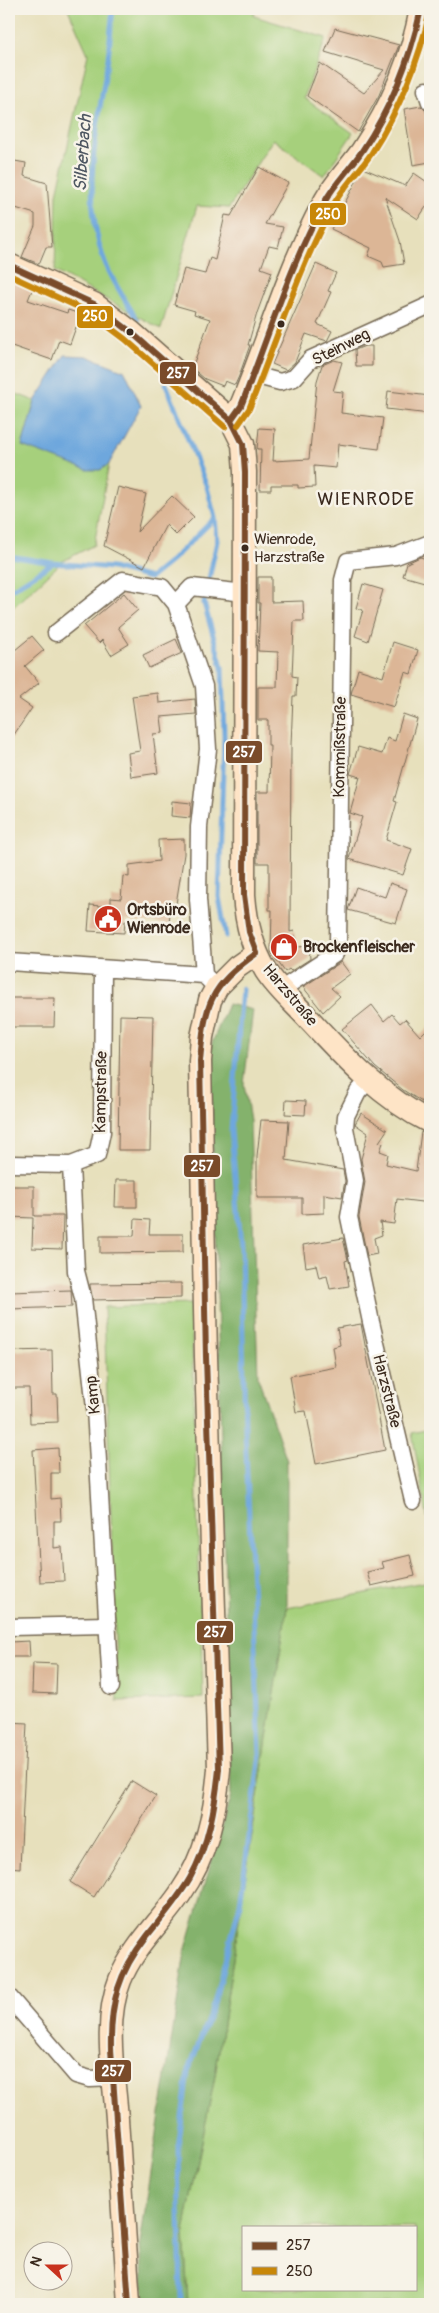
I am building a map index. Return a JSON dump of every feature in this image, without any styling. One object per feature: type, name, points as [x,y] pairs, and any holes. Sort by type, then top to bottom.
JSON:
[{"type":"street","points":[[9,265],[94,304],[130,332],[230,420],[241,406],[305,243],[325,201],[363,149],[392,99],[415,42],[421,9]]},
{"type":"street","name":"Steinweg","points":[[254,375],[280,382],[294,378],[311,359],[430,304]]},
{"type":"street","name":"Harzstraße","points":[[230,420],[243,444],[246,472],[244,895],[249,932],[267,972],[368,1081],[406,1110],[430,1122]]},
{"type":"street","name":"Kommißstraße","points":[[282,989],[335,954],[338,943],[342,580],[348,561],[396,556],[430,543]]},
{"type":"street","points":[[56,634],[123,580],[162,587],[176,604],[204,686],[208,749],[199,827],[198,899],[211,981],[200,1068],[206,1357],[219,1769],[215,1810],[207,1843],[199,1862],[180,1894],[139,1946],[120,1981],[114,2002],[112,2024],[114,2078],[129,2304]]},
{"type":"street","points":[[176,604],[192,587],[244,593]]},
{"type":"street","points":[[9,962],[103,969],[211,981],[237,967],[257,953]]},
{"type":"street","name":"Kampstraße","points":[[9,1164],[71,1165],[97,1156],[102,1132],[103,969]]},
{"type":"street","name":"Harzstraße","points":[[368,1081],[358,1092],[346,1116],[345,1128],[355,1180],[349,1217],[370,1322],[413,1501]]},
{"type":"street","name":"Kamp","points":[[71,1165],[76,1271],[83,1298],[95,1409],[111,1687]]},
{"type":"street","points":[[9,1627],[108,1625]]},
{"type":"street","points":[[9,1997],[76,2075],[90,2079],[114,2078]]},
{"type":"green space","points":[[68,9],[255,9],[254,16],[326,38],[304,98],[353,133],[324,176],[273,139],[229,208],[197,206],[161,329],[55,271],[57,194],[88,54]]},
{"type":"green space","points":[[9,391],[35,401],[22,446],[100,470],[109,464],[94,545],[63,561],[9,611]]},
{"type":"green space","points":[[228,1004],[253,1010],[244,1084],[250,1120],[258,1378],[287,1461],[287,1608],[215,2076],[184,2232],[188,2304],[145,2304],[140,2244],[185,1952],[231,1795],[210,1048]]},
{"type":"green space","points":[[191,1304],[203,1698],[117,1701],[104,1307]]},
{"type":"green space","points":[[430,1429],[430,1532],[412,1433]]},
{"type":"green space","points":[[430,1581],[430,2304],[188,2304],[184,2232],[215,2076],[287,1608]]},
{"type":"water","points":[[65,355],[87,356],[125,371],[141,406],[109,464],[100,470],[87,470],[22,446],[35,401]]},
{"type":"building","points":[[335,28],[399,45],[379,95],[358,132],[307,96],[320,63],[364,93],[384,70],[325,52]]},
{"type":"building","points":[[421,106],[426,111],[430,137],[430,162],[413,165],[404,109]]},
{"type":"building","points":[[9,160],[26,163],[24,176],[47,183],[52,247],[46,247],[39,264],[22,257],[35,226],[35,214],[9,206]]},
{"type":"building","points":[[259,167],[288,183],[265,224],[283,227],[278,248],[269,246],[261,268],[272,272],[257,313],[248,345],[250,345],[239,376],[235,385],[225,381],[223,386],[205,379],[192,368],[210,319],[194,314],[195,311],[174,305],[184,269],[205,274],[210,258],[215,260],[225,215],[231,216]]},
{"type":"building","points":[[365,169],[405,186],[414,173],[430,184],[430,201],[418,219],[385,197],[400,241],[404,264],[384,267],[382,262],[368,256],[371,248],[331,229],[358,178]]},
{"type":"building","points":[[316,264],[336,273],[328,291],[331,292],[317,324],[332,331],[327,341],[306,334],[295,362],[286,370],[272,364]]},
{"type":"building","points":[[9,279],[32,290],[28,300],[67,313],[68,310],[86,316],[82,329],[76,327],[70,344],[59,340],[52,360],[9,345]]},
{"type":"building","points":[[365,346],[372,346],[372,366],[356,366],[355,350]]},
{"type":"building","points":[[334,360],[342,362],[333,391],[343,392],[341,413],[383,418],[379,449],[338,444],[336,468],[314,466],[315,487],[298,488],[298,485],[271,485],[271,490],[260,490],[261,449],[257,449],[259,428],[275,429],[273,461],[309,459],[317,381],[322,365]]},
{"type":"building","points":[[388,391],[430,396],[430,414],[386,409]]},
{"type":"building","points":[[118,487],[146,494],[137,532],[172,496],[194,517],[176,535],[166,525],[144,567],[104,546]]},
{"type":"building","points":[[420,557],[430,560],[428,583],[403,576],[407,563]]},
{"type":"building","points":[[258,577],[271,577],[271,602],[303,601],[304,621],[294,621],[292,676],[297,677],[296,696],[293,696],[291,745],[290,932],[294,931],[297,947],[309,946],[310,959],[291,971],[289,969],[285,972],[271,952],[272,910],[269,910],[269,863],[257,863],[257,792],[269,792],[270,745],[268,745],[268,720],[258,720],[258,687],[277,687],[278,652],[258,651],[260,603],[258,603]]},
{"type":"building","points":[[363,584],[383,590],[368,641],[355,636],[363,610],[356,608]]},
{"type":"building","points":[[124,593],[138,610],[118,627],[129,644],[111,655],[102,640],[99,643],[84,626]]},
{"type":"building","points":[[32,636],[44,650],[25,666],[39,683],[19,699],[32,708],[9,742],[9,655]]},
{"type":"building","points":[[176,639],[182,653],[149,668],[143,655]]},
{"type":"building","points":[[393,642],[418,650],[411,674],[405,672],[394,707],[351,694],[358,669],[383,677]]},
{"type":"building","points":[[158,693],[159,703],[195,699],[196,714],[161,717],[163,733],[153,734],[158,773],[131,777],[128,753],[140,751],[132,696]]},
{"type":"building","points":[[403,714],[417,719],[394,801],[397,802],[386,840],[412,849],[403,875],[349,859],[362,817],[350,813],[360,777],[350,774],[358,747],[382,754],[387,738],[395,741]]},
{"type":"building","points":[[172,801],[191,803],[190,818],[171,816]]},
{"type":"building","points":[[184,839],[184,854],[176,904],[171,903],[169,924],[125,921],[124,933],[88,931],[90,905],[111,907],[111,898],[121,899],[123,876],[129,877],[129,865],[159,861],[158,840]]},
{"type":"building","points":[[390,883],[407,889],[396,923],[348,910],[356,887],[385,897]]},
{"type":"building","points":[[341,962],[350,974],[331,988],[340,996],[323,1012],[303,987]]},
{"type":"building","points":[[9,998],[55,998],[54,1027],[9,1027]]},
{"type":"building","points":[[372,1005],[384,1021],[392,1014],[400,1023],[405,1019],[420,1036],[430,1026],[430,1107],[403,1090],[375,1067],[342,1029]]},
{"type":"building","points":[[120,1015],[153,1016],[150,1150],[118,1150]]},
{"type":"building","points":[[286,1100],[306,1101],[305,1115],[285,1114]]},
{"type":"building","points":[[361,1113],[387,1130],[379,1142],[383,1143],[380,1151],[388,1154],[386,1164],[416,1171],[421,1132],[430,1135],[430,1203],[397,1199],[394,1224],[380,1222],[382,1235],[374,1238],[377,1254],[367,1256],[359,1217],[365,1182],[361,1159],[368,1133],[355,1124]]},
{"type":"building","points":[[261,1120],[289,1121],[286,1160],[343,1170],[345,1181],[342,1197],[324,1194],[324,1213],[302,1214],[302,1198],[257,1198],[257,1156]]},
{"type":"building","points":[[116,1180],[137,1180],[137,1207],[115,1207]]},
{"type":"building","points":[[9,1186],[34,1186],[34,1216],[63,1216],[62,1249],[32,1248],[33,1218],[9,1217]]},
{"type":"building","points":[[135,1219],[150,1220],[149,1234],[183,1234],[183,1252],[100,1253],[100,1236],[134,1236]]},
{"type":"building","points":[[343,1238],[348,1260],[345,1261],[349,1286],[330,1289],[327,1276],[319,1278],[316,1265],[306,1267],[303,1245]]},
{"type":"building","points":[[181,1283],[181,1298],[93,1300],[90,1286],[90,1284]]},
{"type":"building","points":[[71,1290],[72,1307],[9,1309],[9,1292]]},
{"type":"building","points":[[361,1324],[385,1450],[316,1464],[306,1411],[296,1412],[290,1376],[336,1367],[333,1347],[340,1345],[337,1328]]},
{"type":"building","points":[[52,1350],[53,1394],[57,1394],[58,1422],[30,1423],[29,1388],[9,1388],[9,1351]]},
{"type":"building","points":[[58,1448],[59,1473],[51,1473],[51,1499],[60,1498],[61,1521],[54,1521],[54,1548],[62,1547],[64,1581],[40,1582],[33,1450]]},
{"type":"building","points":[[410,1555],[415,1576],[371,1586],[367,1572],[384,1568],[382,1562]]},
{"type":"building","points":[[29,1641],[30,1657],[10,1657],[10,1642]]},
{"type":"building","points":[[33,1663],[57,1664],[56,1694],[32,1693]]},
{"type":"building","points":[[9,1722],[27,1723],[20,1868],[9,1867]]},
{"type":"building","points":[[132,1781],[156,1796],[94,1897],[70,1882]]},
{"type":"waterway","name":"Silberbach","points":[[113,9],[108,58],[93,159],[93,210],[97,235],[107,268],[137,320]]},
{"type":"waterway","points":[[166,384],[207,487],[215,518],[217,541],[204,603],[222,667],[224,737],[219,897],[226,936]]},
{"type":"waterway","points":[[9,556],[53,563],[112,568],[150,578],[171,561],[215,518]]},
{"type":"waterway","points":[[9,591],[53,563]]},
{"type":"waterway","points":[[181,2304],[178,2149],[188,2072],[214,2003],[240,1904],[260,1754],[245,1430],[241,1245],[231,1131],[242,989]]},
{"type":"transit line","name":"257","points":[[231,420],[241,406],[289,277],[311,227],[328,196],[357,158],[391,101],[411,47],[421,9]]},
{"type":"transit line","name":"250","points":[[238,425],[249,409],[297,283],[319,233],[340,195],[371,154],[399,103],[414,67],[430,11]]},
{"type":"transit line","name":"257","points":[[9,265],[94,304],[131,332],[231,420],[243,444],[245,472],[244,895],[249,932],[257,953]]},
{"type":"transit line","name":"250","points":[[9,275],[89,312],[125,339],[225,427]]},
{"type":"transit line","name":"257","points":[[129,2304],[111,2049],[114,2003],[129,1963],[147,1936],[170,1908],[197,1865],[210,1825],[219,1769],[206,1357],[200,1061],[204,1025],[212,998],[229,976],[257,953]]},
{"type":"place","name":"Wienrode, Harzstraße","points":[[245,548]]},
{"type":"place","name":"Ortsbüro Wienrode","points":[[108,919]]},
{"type":"place","name":"Brockenfleischer","points":[[284,947]]},
{"type":"district","name":"WIENRODE","points":[[366,499]]}]
